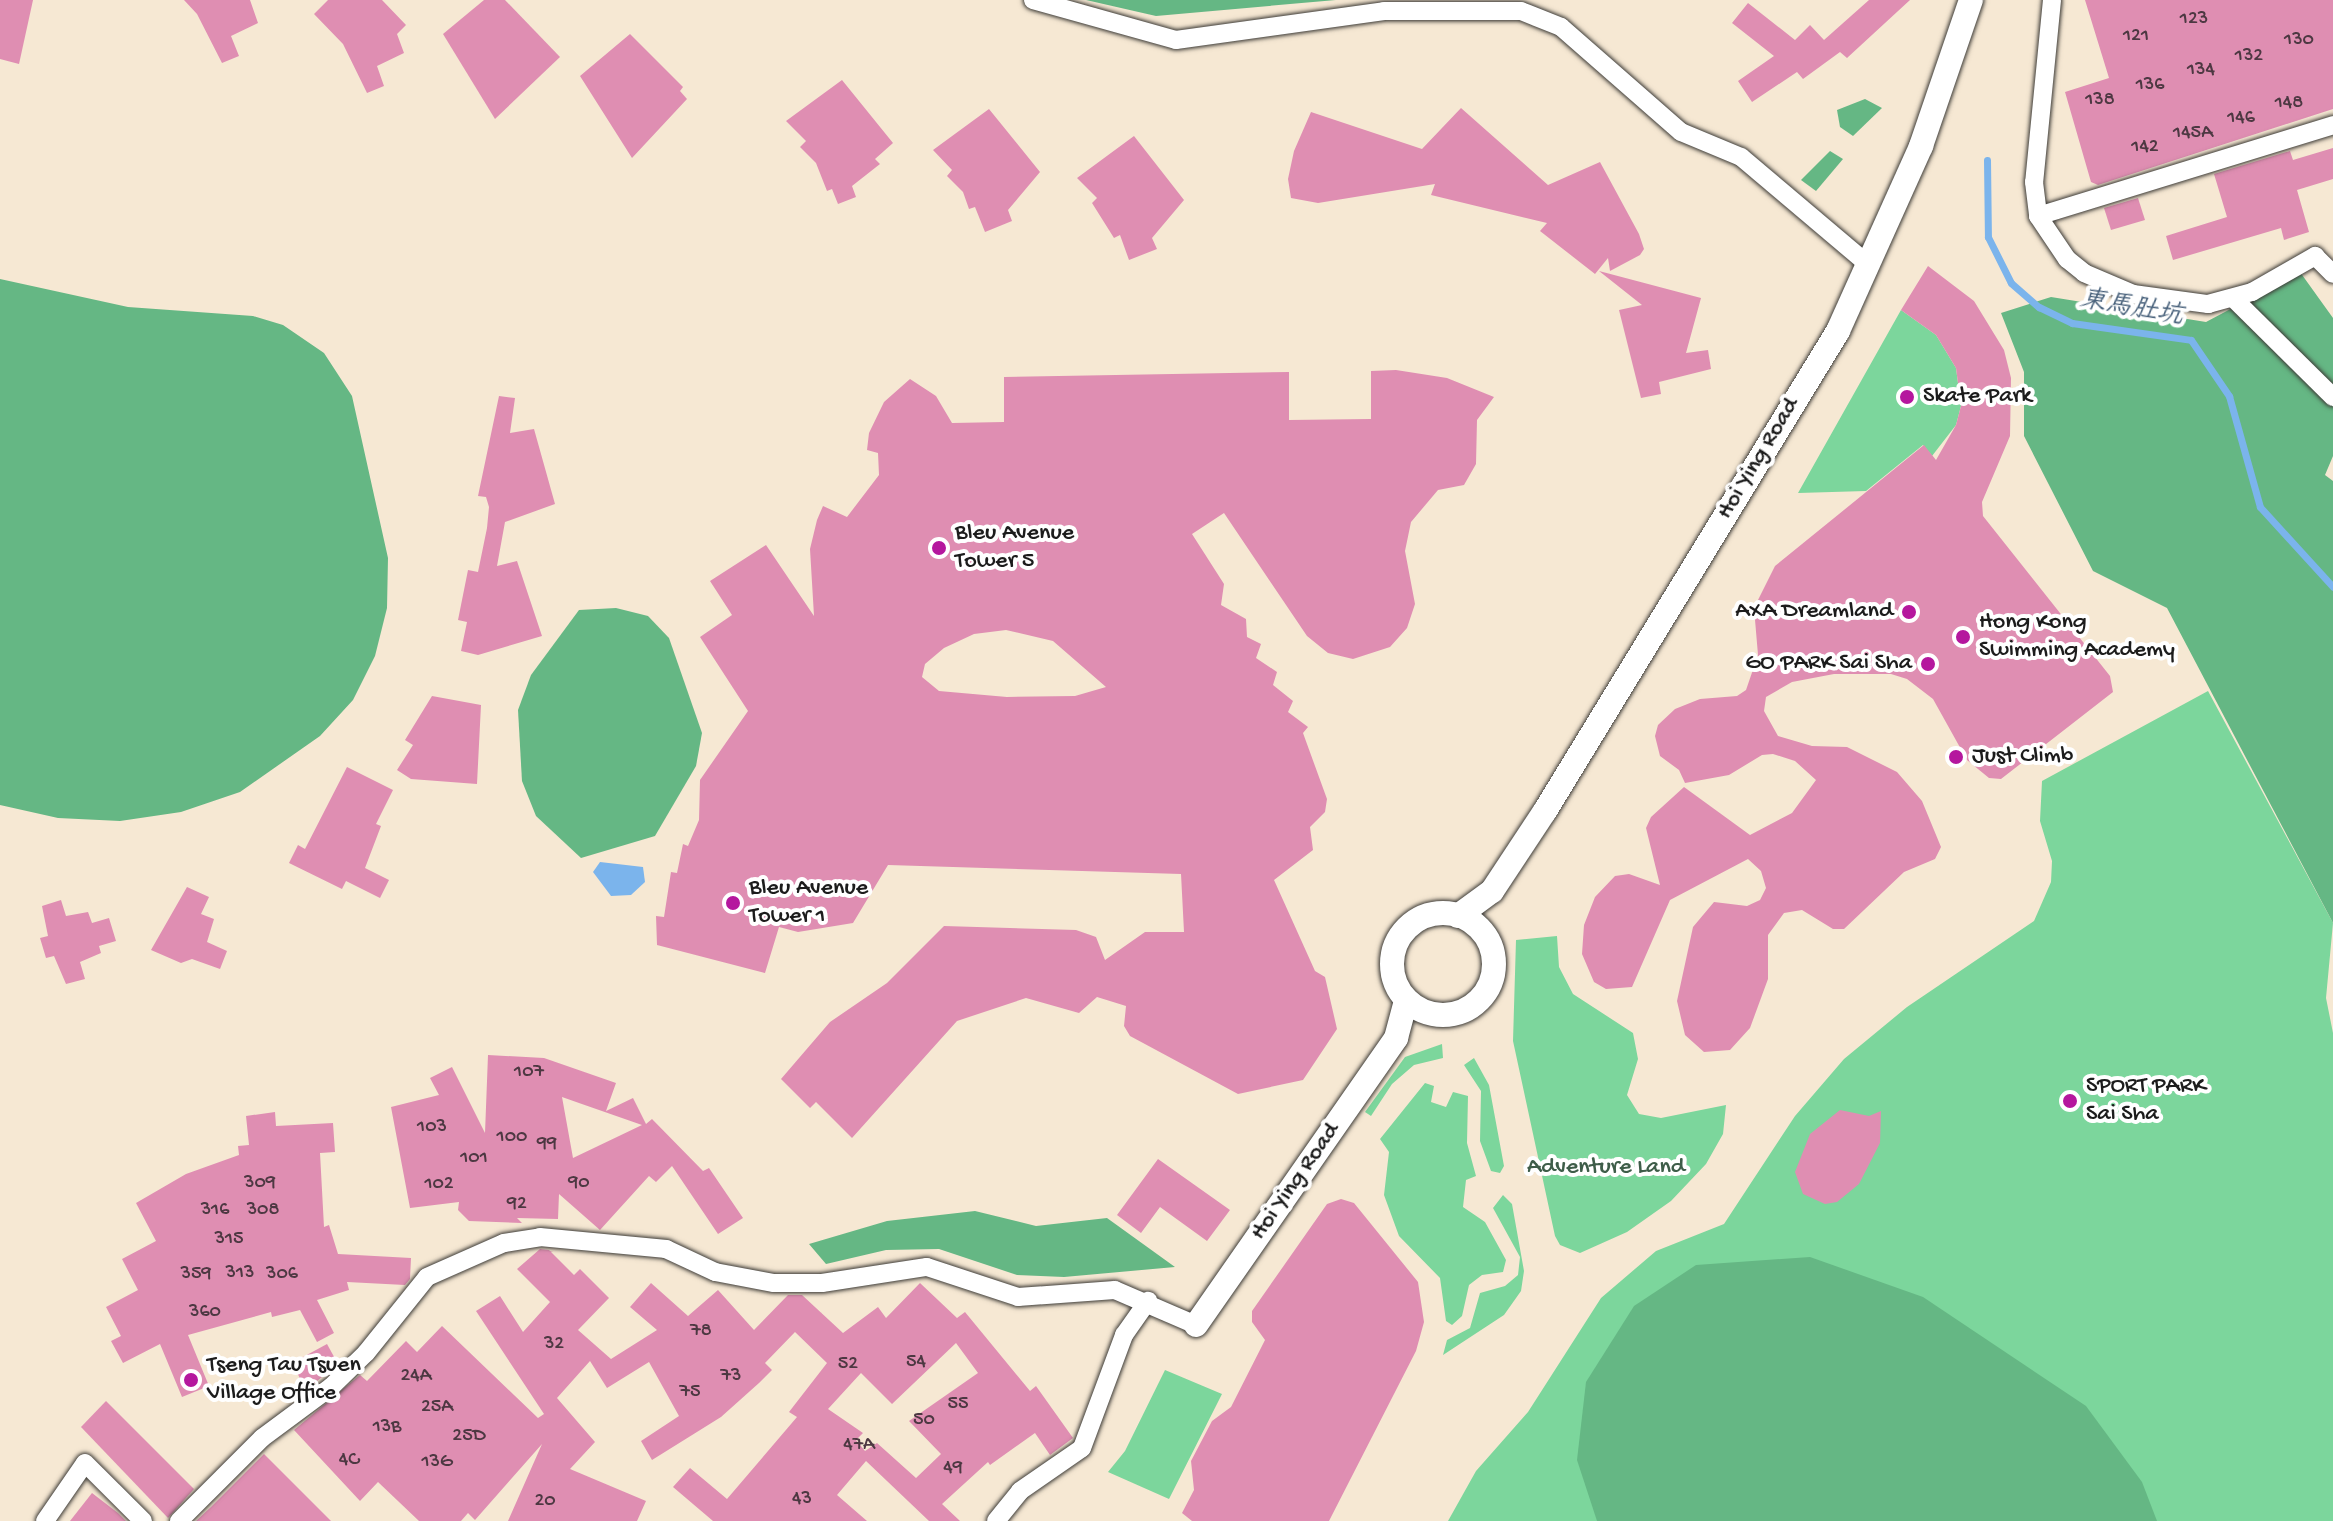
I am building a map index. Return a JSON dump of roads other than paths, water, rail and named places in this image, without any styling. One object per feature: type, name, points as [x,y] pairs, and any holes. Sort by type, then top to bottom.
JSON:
[{"type":"street","points":[[1033,0],[1176,40],[1384,11],[1521,11],[1561,27],[1681,132],[1741,157],[1869,265]]},
{"type":"street","name":"Hoi Ying Road","points":[[1196,1325],[1396,1038],[1406,1000],[1392,969],[1398,940],[1427,916],[1458,916],[1492,891],[1838,331],[1921,146],[1971,0]]},
{"type":"street","points":[[2052,0],[2034,182],[2038,216],[2067,259],[2107,284],[2180,302],[2235,300],[2315,256],[2333,274]]},
{"type":"street","points":[[2038,216],[2333,125]]},
{"type":"street","points":[[2235,300],[2333,397]]},
{"type":"street","name":"Hoi Ying Road","points":[[1396,1038],[1438,1015],[1465,1010],[1484,994],[1494,964],[1487,939],[1492,891]]},
{"type":"street","points":[[1458,916],[1487,939]]},
{"type":"street","points":[[1406,1000],[1438,1015]]},
{"type":"street","points":[[179,1521],[262,1438],[366,1353],[427,1277],[504,1243],[540,1237],[666,1249],[715,1272],[774,1283],[822,1283],[913,1266],[1018,1297],[1115,1290],[1148,1301],[1196,1325]]},
{"type":"street","points":[[996,1521],[1020,1491],[1082,1448],[1124,1335],[1148,1301]]},
{"type":"street","points":[[45,1521],[85,1463],[143,1521]]},
{"type":"water","points":[[600,862],[643,867],[645,882],[631,895],[611,896],[593,872]]},
{"type":"waterway","name":"東馬肚坑","points":[[1987,160],[1988,237],[2011,283],[2039,307],[2072,323],[2191,340],[2229,396],[2260,507],[2333,587]]},
{"type":"place","name":"Skate Park","points":[[1907,397]]},
{"type":"place","name":"Bleu Avenue Tower 5","points":[[939,548]]},
{"type":"place","name":"AXA Dreamland","points":[[1909,612]]},
{"type":"place","name":"Hong Kong Swimming Academy","points":[[1963,637]]},
{"type":"place","name":"GO PARK Sai Sha","points":[[1928,664]]},
{"type":"place","name":"Just Climb","points":[[1956,757]]},
{"type":"place","name":"Bleu Avenue Tower 1","points":[[733,903]]},
{"type":"place","name":"SPORT PARK Sai Sha","points":[[2070,1101]]},
{"type":"place","name":"Tseng Tau Tsuen Village Office","points":[[191,1380]]},
{"type":"park label","name":"Adventure Land","points":[[1606,1168]]}]
